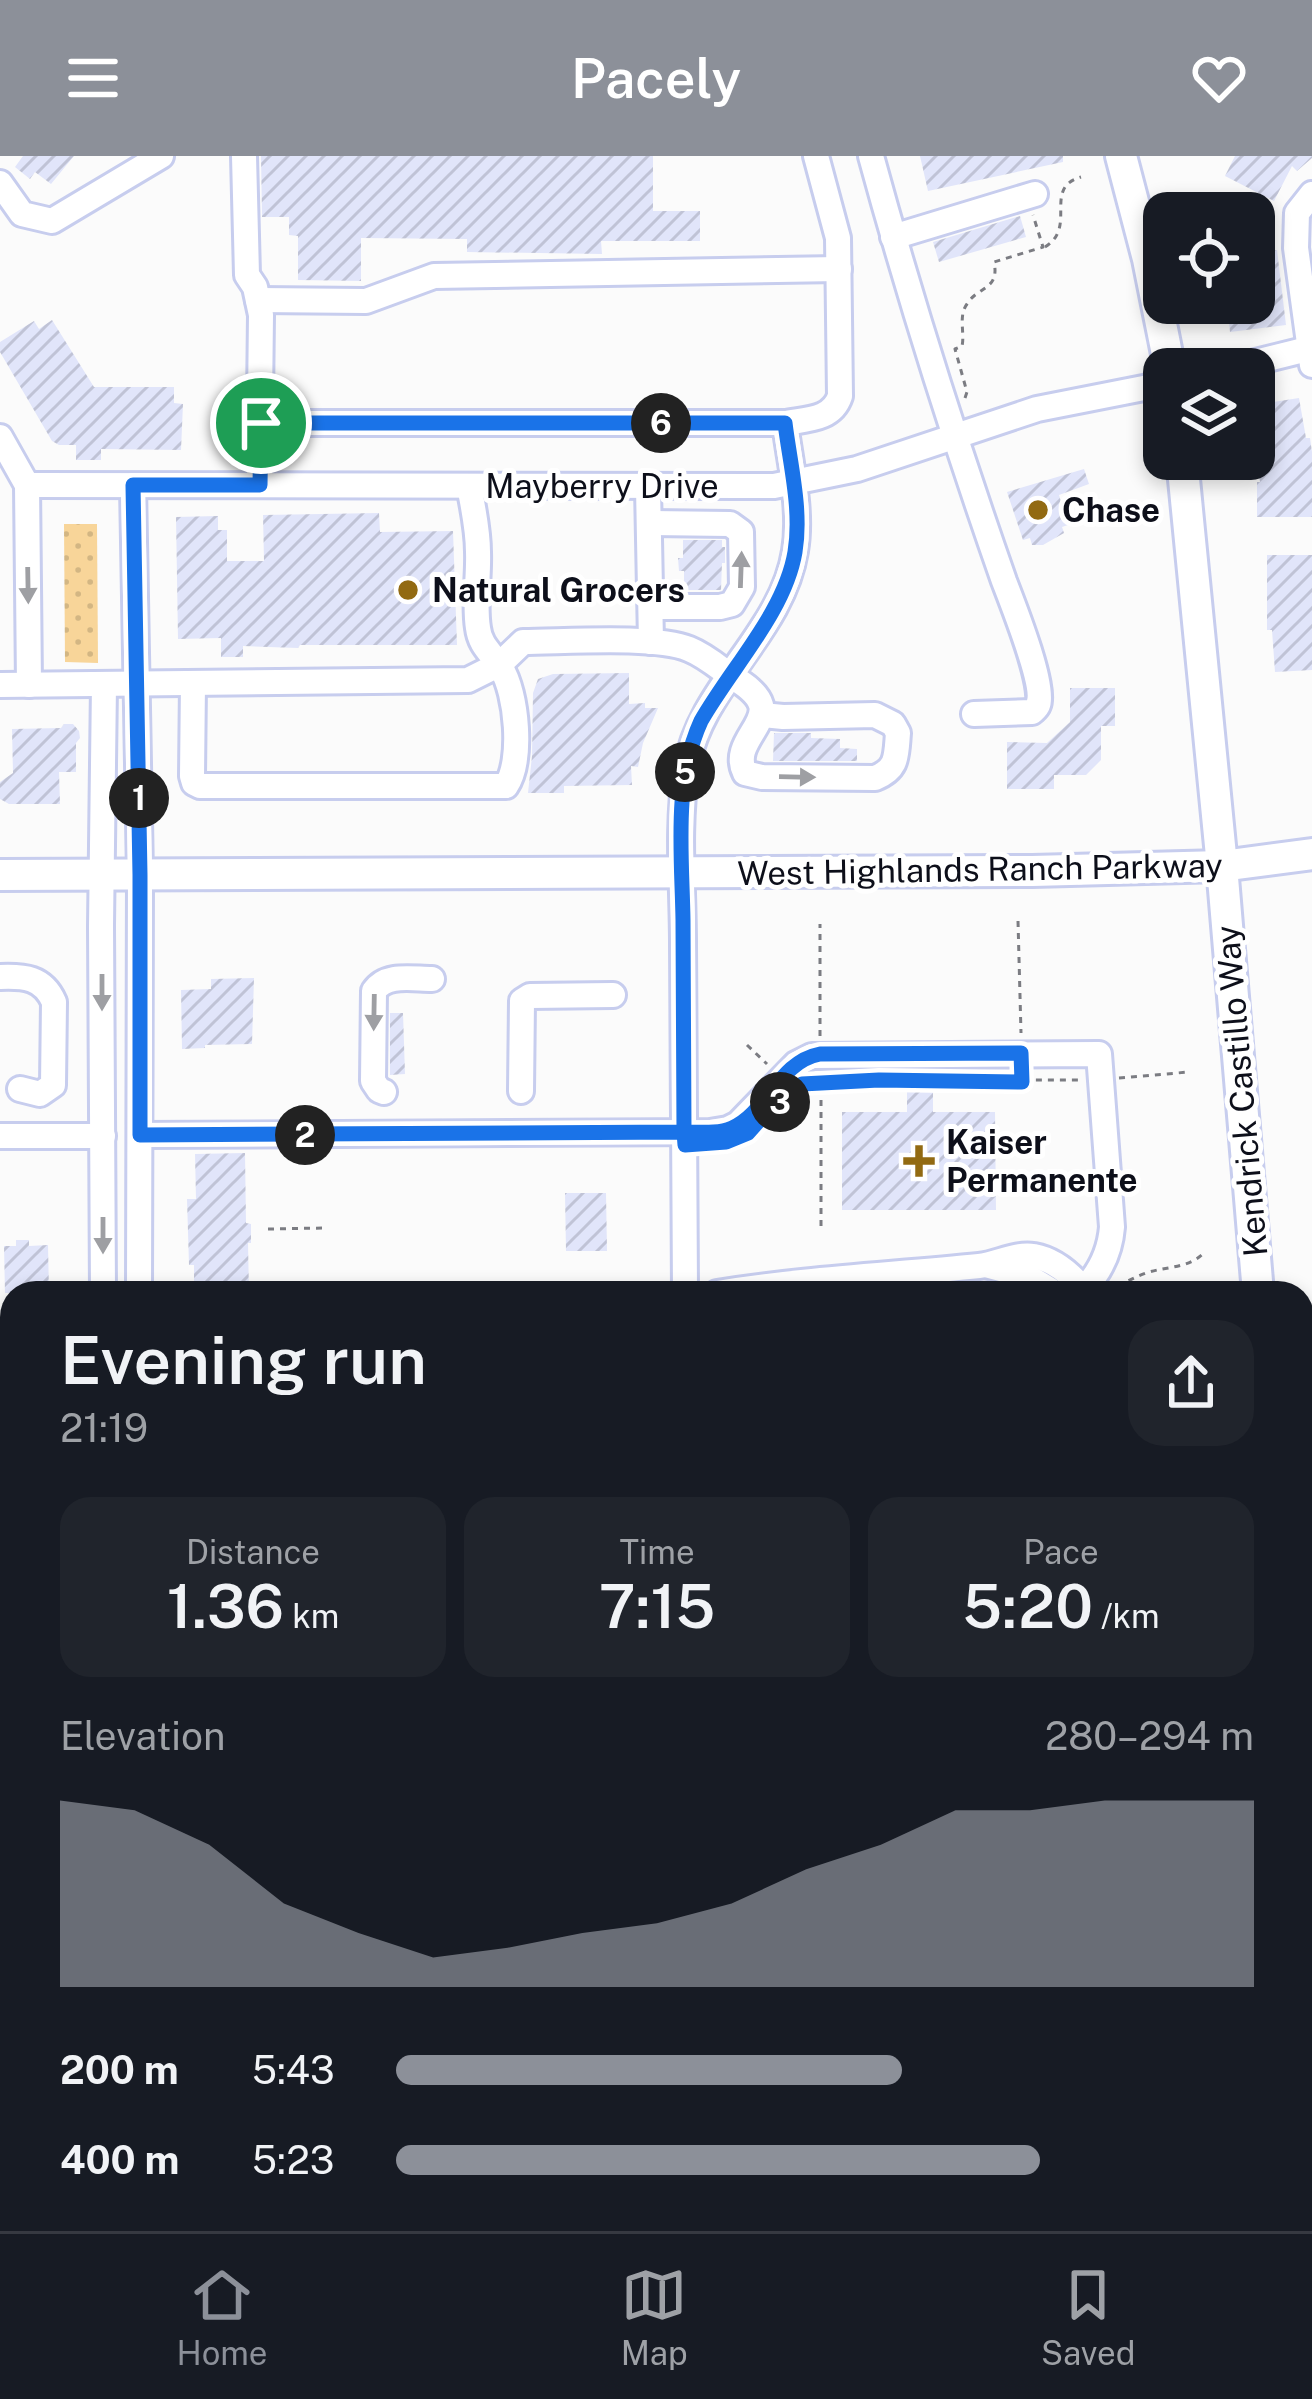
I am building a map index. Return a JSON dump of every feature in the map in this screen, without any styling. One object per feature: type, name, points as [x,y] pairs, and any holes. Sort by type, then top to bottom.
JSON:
[{"type":"main road","points":[[1121,156],[1166,348]]},
{"type":"main road","name":"Kendrick Castillo Way","points":[[1184,480],[1257,1281]]},
{"type":"main road","name":"West Highlands Ranch Parkway","points":[[0,874],[1032,871],[1222,866],[1312,854]]},
{"type":"street","points":[[0,183],[22,214],[52,220],[160,156]]},
{"type":"street","points":[[244,156],[247,275],[261,315],[260,485]]},
{"type":"street","points":[[261,423],[785,423],[814,418],[836,406],[840,396],[838,238],[816,156]]},
{"type":"street","points":[[871,156],[954,436],[1038,687],[1037,707],[1032,712],[974,714]]},
{"type":"street","points":[[1275,360],[1311,354],[1296,248],[1297,213],[1312,194]]},
{"type":"street","points":[[893,237],[1031,195]]},
{"type":"street","points":[[258,300],[366,302],[434,276],[839,269]]},
{"type":"street","name":"Mayberry Drive","points":[[26,485],[648,487],[792,483],[857,469],[1037,409],[1143,388]]},
{"type":"street","points":[[685,1281],[683,796],[688,756],[701,721],[789,577],[797,538],[785,423]]},
{"type":"street","points":[[0,437],[26,485],[29,685]]},
{"type":"street","points":[[133,485],[140,1281]]},
{"type":"street","points":[[193,683],[192,776],[200,786],[506,786],[513,775],[512,691],[478,631],[478,546],[470,486]]},
{"type":"street","points":[[648,487],[651,642]]},
{"type":"street","points":[[651,523],[736,526],[741,532],[742,569],[742,587],[732,604],[651,607]]},
{"type":"street","points":[[0,685],[468,680],[500,664],[523,642],[651,642],[688,648],[758,697],[762,715],[749,734],[741,765],[750,776],[875,778],[893,765],[898,733],[885,718],[762,715]]},
{"type":"street","points":[[103,1281],[104,684]]},
{"type":"street","points":[[0,977],[30,977],[49,991],[54,1002],[53,1085],[40,1094],[20,1089]]},
{"type":"street","points":[[383,1092],[374,1081],[374,992],[382,981],[433,979]]},
{"type":"street","points":[[521,1091],[522,1001],[530,996],[613,1003]]},
{"type":"street","points":[[140,1135],[720,1131],[734,1127],[796,1064],[812,1056],[1099,1054],[1112,1227],[1097,1281]]},
{"type":"street","points":[[0,1136],[103,1136]]},
{"type":"street","points":[[806,1281],[987,1266],[1034,1256],[1054,1263],[1079,1281]]},
{"type":"street","points":[[987,1266],[1035,1281]]},
{"type":"path","points":[[961,406],[967,392],[955,349],[964,340],[963,313],[968,302],[995,277],[994,262],[1056,239],[1063,188],[1082,177]]},
{"type":"path","points":[[1031,195],[1043,247]]},
{"type":"path","points":[[1018,921],[1022,1082]]},
{"type":"path","points":[[802,1084],[1022,1082],[1189,1072]]},
{"type":"path","points":[[268,1229],[325,1228]]},
{"type":"path","points":[[1124,1281],[1153,1270],[1181,1267],[1204,1253]]},
{"type":"shaded area","points":[[64,524],[97,524],[98,663],[65,662]]},
{"type":"building","points":[[23,156],[74,156],[51,184],[35,172],[30,179],[15,167]]},
{"type":"building","points":[[261,156],[653,156],[653,211],[700,211],[700,241],[601,241],[602,254],[467,252],[467,239],[361,238],[361,281],[298,280],[298,236],[289,235],[289,217],[262,217]]},
{"type":"building","points":[[920,156],[1063,156],[1063,162],[928,191]]},
{"type":"building","points":[[1235,156],[1312,156],[1297,171],[1292,166],[1275,199],[1275,192],[1256,192],[1225,176]]},
{"type":"building","points":[[1020,216],[1026,237],[939,262],[933,242]]},
{"type":"building","points":[[1277,250],[1286,325],[1230,332],[1229,324],[1275,324]]},
{"type":"building","points":[[52,320],[94,387],[174,387],[174,403],[183,404],[181,450],[101,449],[101,460],[76,460],[76,445],[52,441],[0,352],[0,342],[34,321],[39,329]]},
{"type":"building","points":[[1299,398],[1312,452],[1312,517],[1257,517],[1257,482],[1275,480],[1275,402]]},
{"type":"building","name":"Chase","points":[[1084,469],[1089,484],[1059,495],[1068,525],[1062,527],[1064,533],[1043,545],[1032,545],[1030,538],[1023,540],[1007,492]]},
{"type":"building","points":[[379,513],[380,532],[453,531],[457,645],[243,646],[243,657],[221,657],[221,638],[178,639],[176,517],[218,516],[218,530],[227,530],[227,561],[264,561],[263,515]]},
{"type":"building","points":[[683,540],[722,540],[721,590],[684,590],[678,558],[683,558]]},
{"type":"building","points":[[1267,555],[1312,555],[1312,670],[1275,672],[1272,630],[1267,630]]},
{"type":"building","points":[[629,673],[629,704],[658,708],[638,767],[631,766],[632,785],[564,786],[564,793],[528,793],[533,693],[538,679],[553,674]]},
{"type":"building","points":[[1070,688],[1115,688],[1115,726],[1101,726],[1101,760],[1086,775],[1054,775],[1054,789],[1007,789],[1007,742],[1047,743],[1070,722]]},
{"type":"building","points":[[73,724],[80,738],[76,772],[59,772],[60,804],[9,804],[0,799],[0,782],[13,773],[12,729],[61,728]]},
{"type":"building","points":[[774,733],[840,739],[840,748],[857,749],[857,761],[773,761]]},
{"type":"building","points":[[254,978],[252,1044],[182,1049],[181,990],[211,989],[211,979]]},
{"type":"building","points":[[390,1013],[403,1013],[405,1074],[390,1075]]},
{"type":"building","name":"Kaiser Permanente","points":[[907,1091],[933,1091],[933,1112],[995,1112],[996,1210],[842,1210],[842,1112],[907,1112]]},
{"type":"building","points":[[245,1153],[246,1223],[251,1224],[249,1281],[194,1281],[194,1265],[189,1265],[187,1199],[196,1199],[195,1154]]},
{"type":"building","points":[[565,1193],[606,1193],[607,1251],[566,1251]]},
{"type":"building","points":[[16,1240],[29,1240],[29,1246],[48,1245],[49,1281],[5,1281],[4,1246],[16,1246]]},
{"type":"place","name":"Chase","points":[[1038,510]]},
{"type":"place","name":"Natural Grocers","points":[[408,590]]},
{"type":"place","name":"Kaiser Permanente","points":[[919,1161]]},
{"type":"route","points":[[261,423],[260,485],[133,485],[140,1135],[684,1132],[685,1145],[726,1142],[748,1133],[802,1084],[1022,1082],[1021,1053],[820,1054],[796,1064],[734,1127],[684,1132],[682,824],[686,769],[701,721],[774,608],[793,564],[797,519],[785,423],[261,423]]}]
